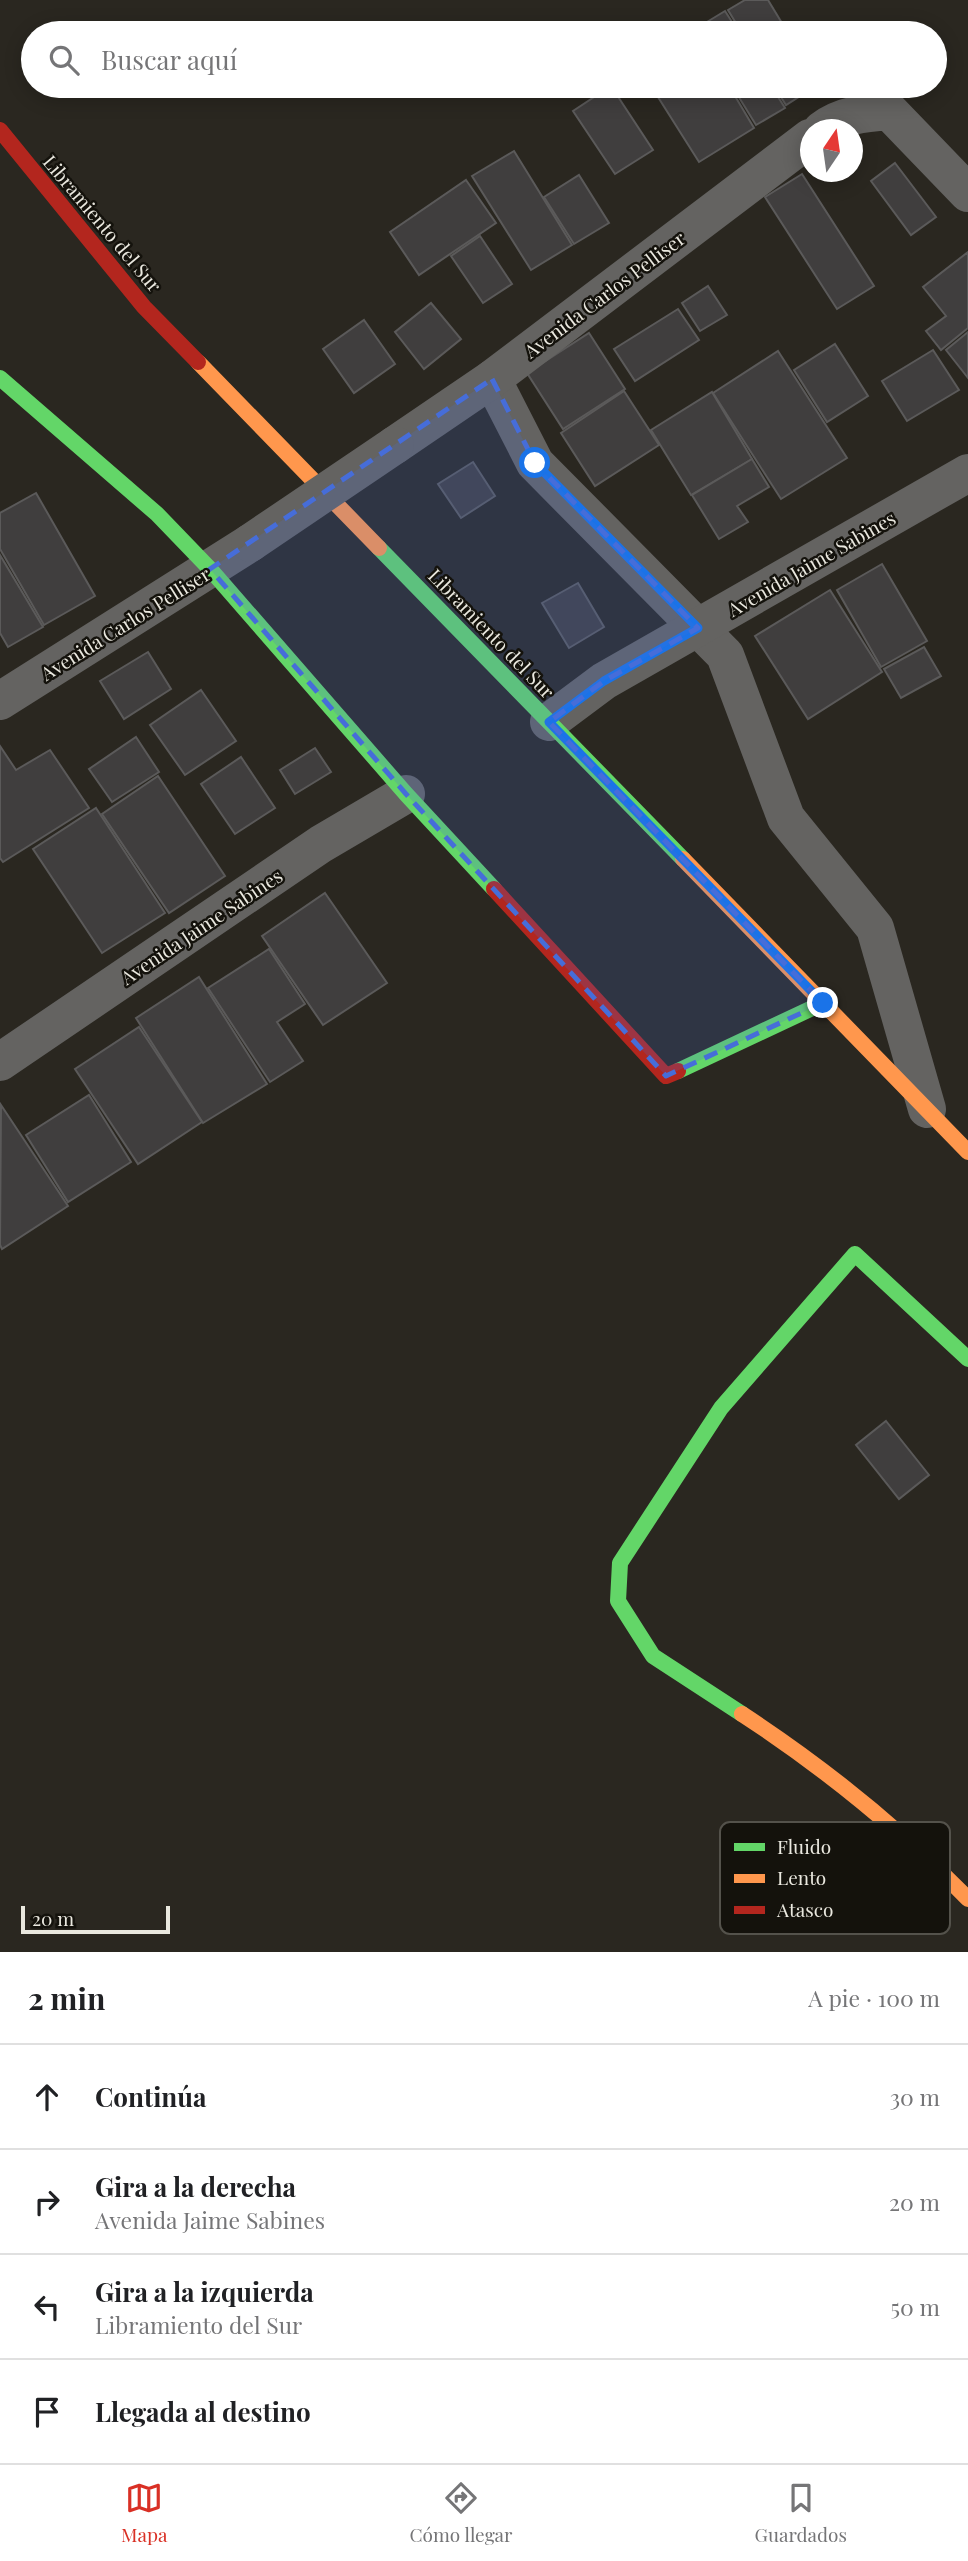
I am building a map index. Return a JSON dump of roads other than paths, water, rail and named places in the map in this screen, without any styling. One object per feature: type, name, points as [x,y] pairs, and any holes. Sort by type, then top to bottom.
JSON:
[{"type":"street","points":[[842,119],[861,113],[889,111],[968,193]]},
{"type":"street","name":"Libramiento del Sur","points":[[0,130],[144,307],[968,1152]]},
{"type":"street","name":"Avenida Carlos Pelliser","points":[[0,701],[250,543],[492,379],[800,146]]},
{"type":"street","points":[[0,378],[157,514],[210,569],[406,794],[666,1076],[757,1037],[823,1003]]},
{"type":"street","points":[[492,379],[535,463],[725,654],[786,818],[874,928],[927,1109]]},
{"type":"street","name":"Avenida Jaime Sabines","points":[[549,722],[604,681],[968,473]]},
{"type":"street","name":"Avenida Jaime Sabines","points":[[0,1062],[321,844],[406,794]]},
{"type":"street","points":[[885,1822],[793,1747],[653,1656],[618,1601],[620,1563],[721,1409],[855,1254],[968,1359]]},
{"type":"street","points":[[950,1881],[968,1899]]}]
